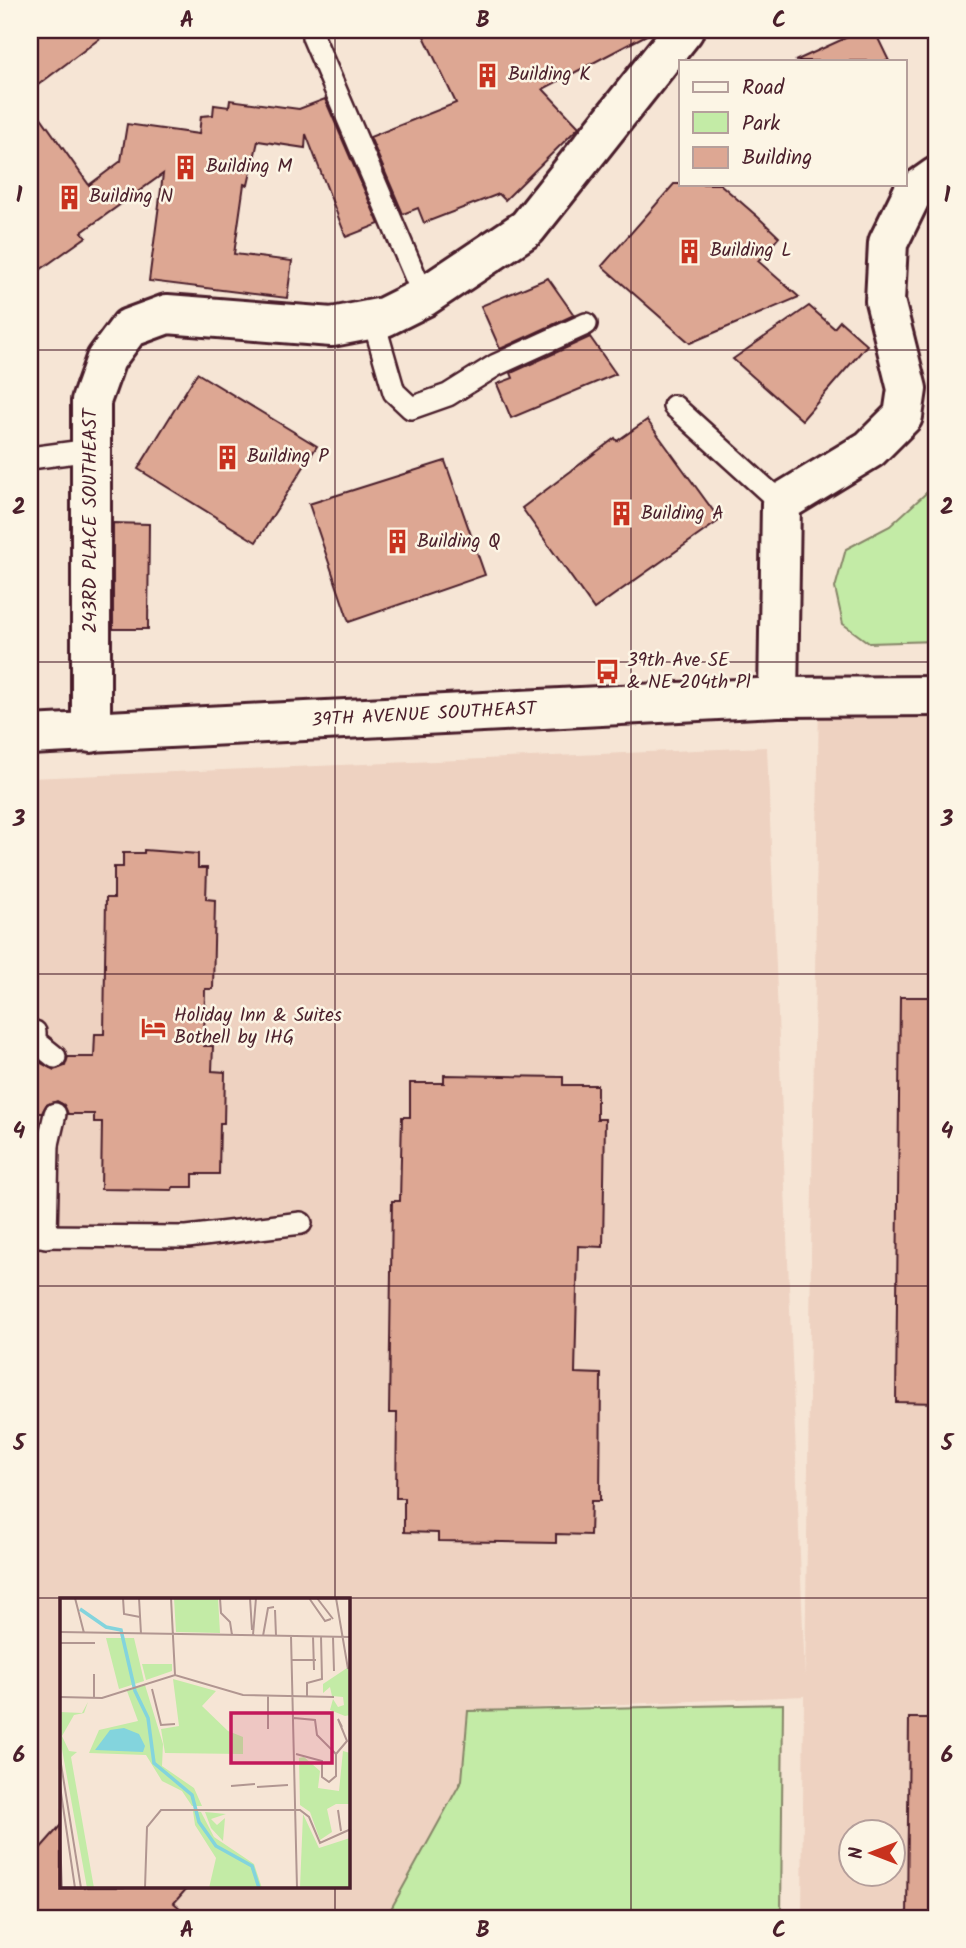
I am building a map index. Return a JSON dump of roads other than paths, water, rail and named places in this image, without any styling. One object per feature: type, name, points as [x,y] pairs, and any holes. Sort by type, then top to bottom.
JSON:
[{"type":"street","name":"243RD PLACE SOUTHEAST","points":[[91,733],[91,401],[106,359],[129,328],[167,314],[332,327],[373,319],[424,298],[527,228],[684,30]]},
{"type":"street","points":[[778,697],[781,503],[870,449],[903,416],[907,389],[885,301],[888,243],[912,194],[936,177]]},
{"type":"street","name":"39TH AVENUE SOUTHEAST","points":[[30,735],[778,697],[936,696]]},
{"type":"lane","points":[[313,37],[424,298]]},
{"type":"lane","points":[[373,319],[394,392],[411,408],[448,395],[496,365],[586,324]]},
{"type":"lane","points":[[674,406],[781,503]]},
{"type":"lane","points":[[30,458],[91,450]]},
{"type":"lane","points":[[30,1031],[35,1031],[35,1041],[55,1057]]},
{"type":"lane","points":[[55,1114],[39,1143],[38,1236],[187,1237],[301,1223]]},
{"type":"place","name":"Building K","points":[[488,75]]},
{"type":"place","name":"Building M","points":[[186,167]]},
{"type":"place","name":"Building N","points":[[69,197]]},
{"type":"place","name":"Building L","points":[[690,251]]},
{"type":"place","name":"Building P","points":[[227,457]]},
{"type":"place","name":"Building A","points":[[621,514]]},
{"type":"place","name":"Building Q","points":[[397,542]]},
{"type":"place","name":"39th Ave SE & NE 204th Pl","points":[[607,672]]},
{"type":"place","name":"Holiday Inn & Suites Bothell by IHG","points":[[154,1027]]}]
